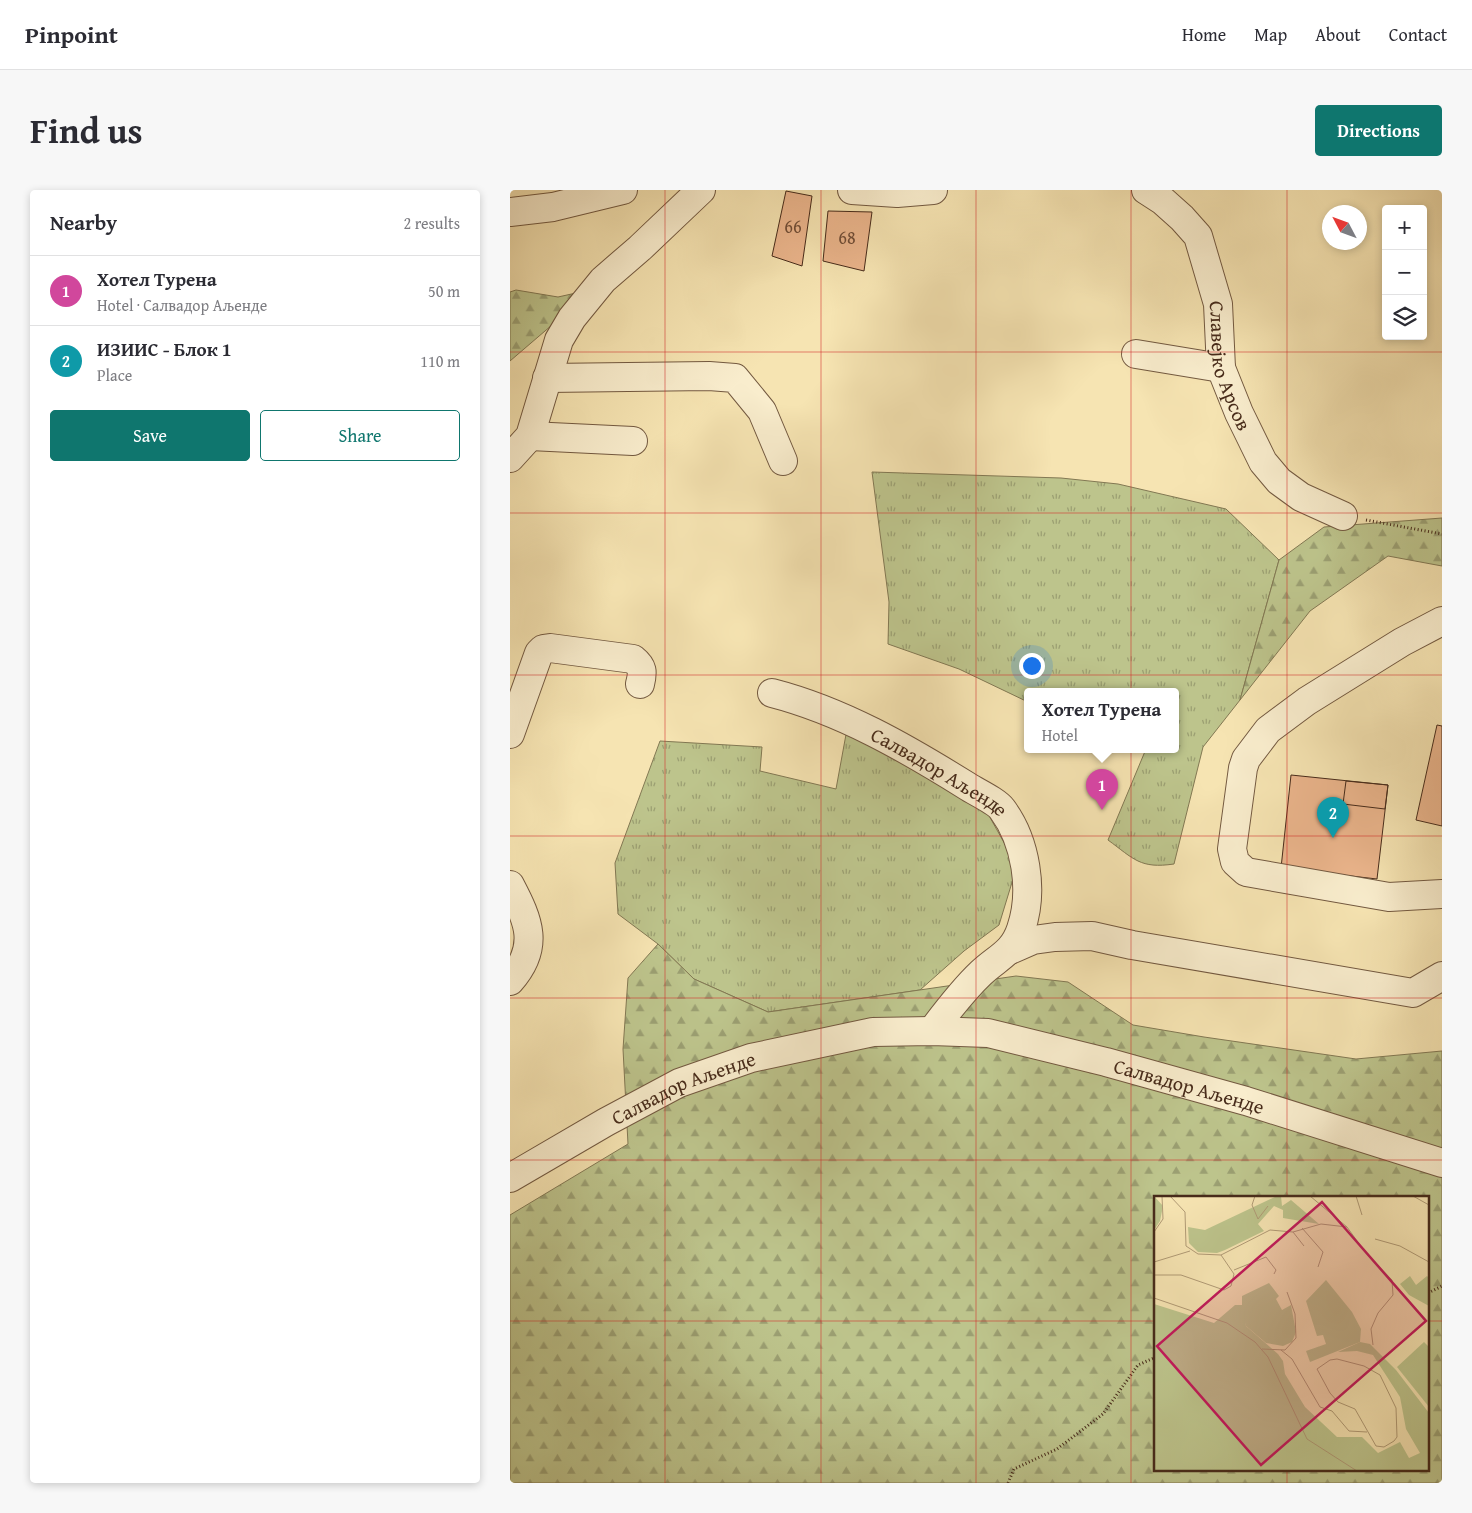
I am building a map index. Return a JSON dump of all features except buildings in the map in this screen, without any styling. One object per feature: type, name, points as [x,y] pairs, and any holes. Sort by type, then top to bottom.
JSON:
[{"type":"street","points":[[510,212],[553,206],[623,190]]},
{"type":"street","points":[[510,458],[530,436],[559,340],[572,318],[603,280],[701,190]]},
{"type":"street","points":[[852,190],[897,193],[933,190]]},
{"type":"street","name":"Славејко Арсов","points":[[1146,190],[1176,212],[1198,236],[1218,304],[1220,368],[1263,462],[1279,481],[1300,497],[1343,516]]},
{"type":"street","points":[[1136,354],[1220,368]]},
{"type":"street","points":[[547,378],[709,376],[735,378],[762,412],[783,461]]},
{"type":"street","points":[[530,436],[633,441]]},
{"type":"street","points":[[1442,621],[1402,642],[1307,701],[1268,730],[1246,759],[1243,768],[1232,849],[1235,862],[1246,872],[1389,897],[1442,894]]},
{"type":"street","points":[[510,734],[539,653],[543,650],[550,648],[632,659],[640,665],[643,673],[640,684]]},
{"type":"street","name":"Салвадор Аљенде","points":[[772,693],[794,698],[844,718],[902,747],[1001,807],[1017,834],[1026,872],[1026,910],[1021,930],[1010,950],[981,973],[932,1031]]},
{"type":"street","points":[[510,885],[528,924],[528,950],[520,971],[510,981]]},
{"type":"street","points":[[1010,950],[1033,940],[1055,937],[1092,936],[1132,945],[1413,993],[1442,976]]},
{"type":"street","name":"Салвадор Аљенде","points":[[510,1178],[606,1122],[679,1083],[751,1058],[873,1032],[932,1031],[988,1033],[1106,1062],[1246,1101],[1442,1163]]},
{"type":"path","points":[[1343,516],[1442,534]]},
{"type":"path","points":[[1429,1292],[1442,1286]]},
{"type":"path","points":[[1008,1483],[1014,1470],[1057,1450],[1103,1414],[1138,1365],[1154,1358]]},
{"type":"green space","points":[[594,289],[510,361],[510,292],[516,290],[558,297]]},
{"type":"green space","points":[[872,472],[1061,478],[1118,484],[1226,509],[1279,560],[1240,700],[1203,747],[1174,864],[1145,864],[1131,857],[1108,840],[1144,753],[1179,753],[1179,688],[1024,688],[1024,700],[959,669],[888,644],[889,602]]},
{"type":"green space","points":[[1442,518],[1442,566],[1388,556],[1310,611],[1240,700],[1279,560],[1324,527]]},
{"type":"green space","points":[[847,729],[987,812],[1017,866],[999,925],[964,951],[920,990],[768,1012],[694,979],[658,944],[618,914],[615,863],[660,741],[762,747],[760,771],[836,789]]},
{"type":"green space","points":[[658,944],[694,979],[768,1012],[1016,976],[1068,982],[1133,1025],[1356,1059],[1442,1051],[1442,1483],[510,1483],[510,1215],[628,1144],[623,1049],[628,978]]},
{"type":"place","name":"Хотел Турена","points":[[1102,810]]},
{"type":"place","name":"ИЗИИС - Блок 1","points":[[1333,838]]}]
